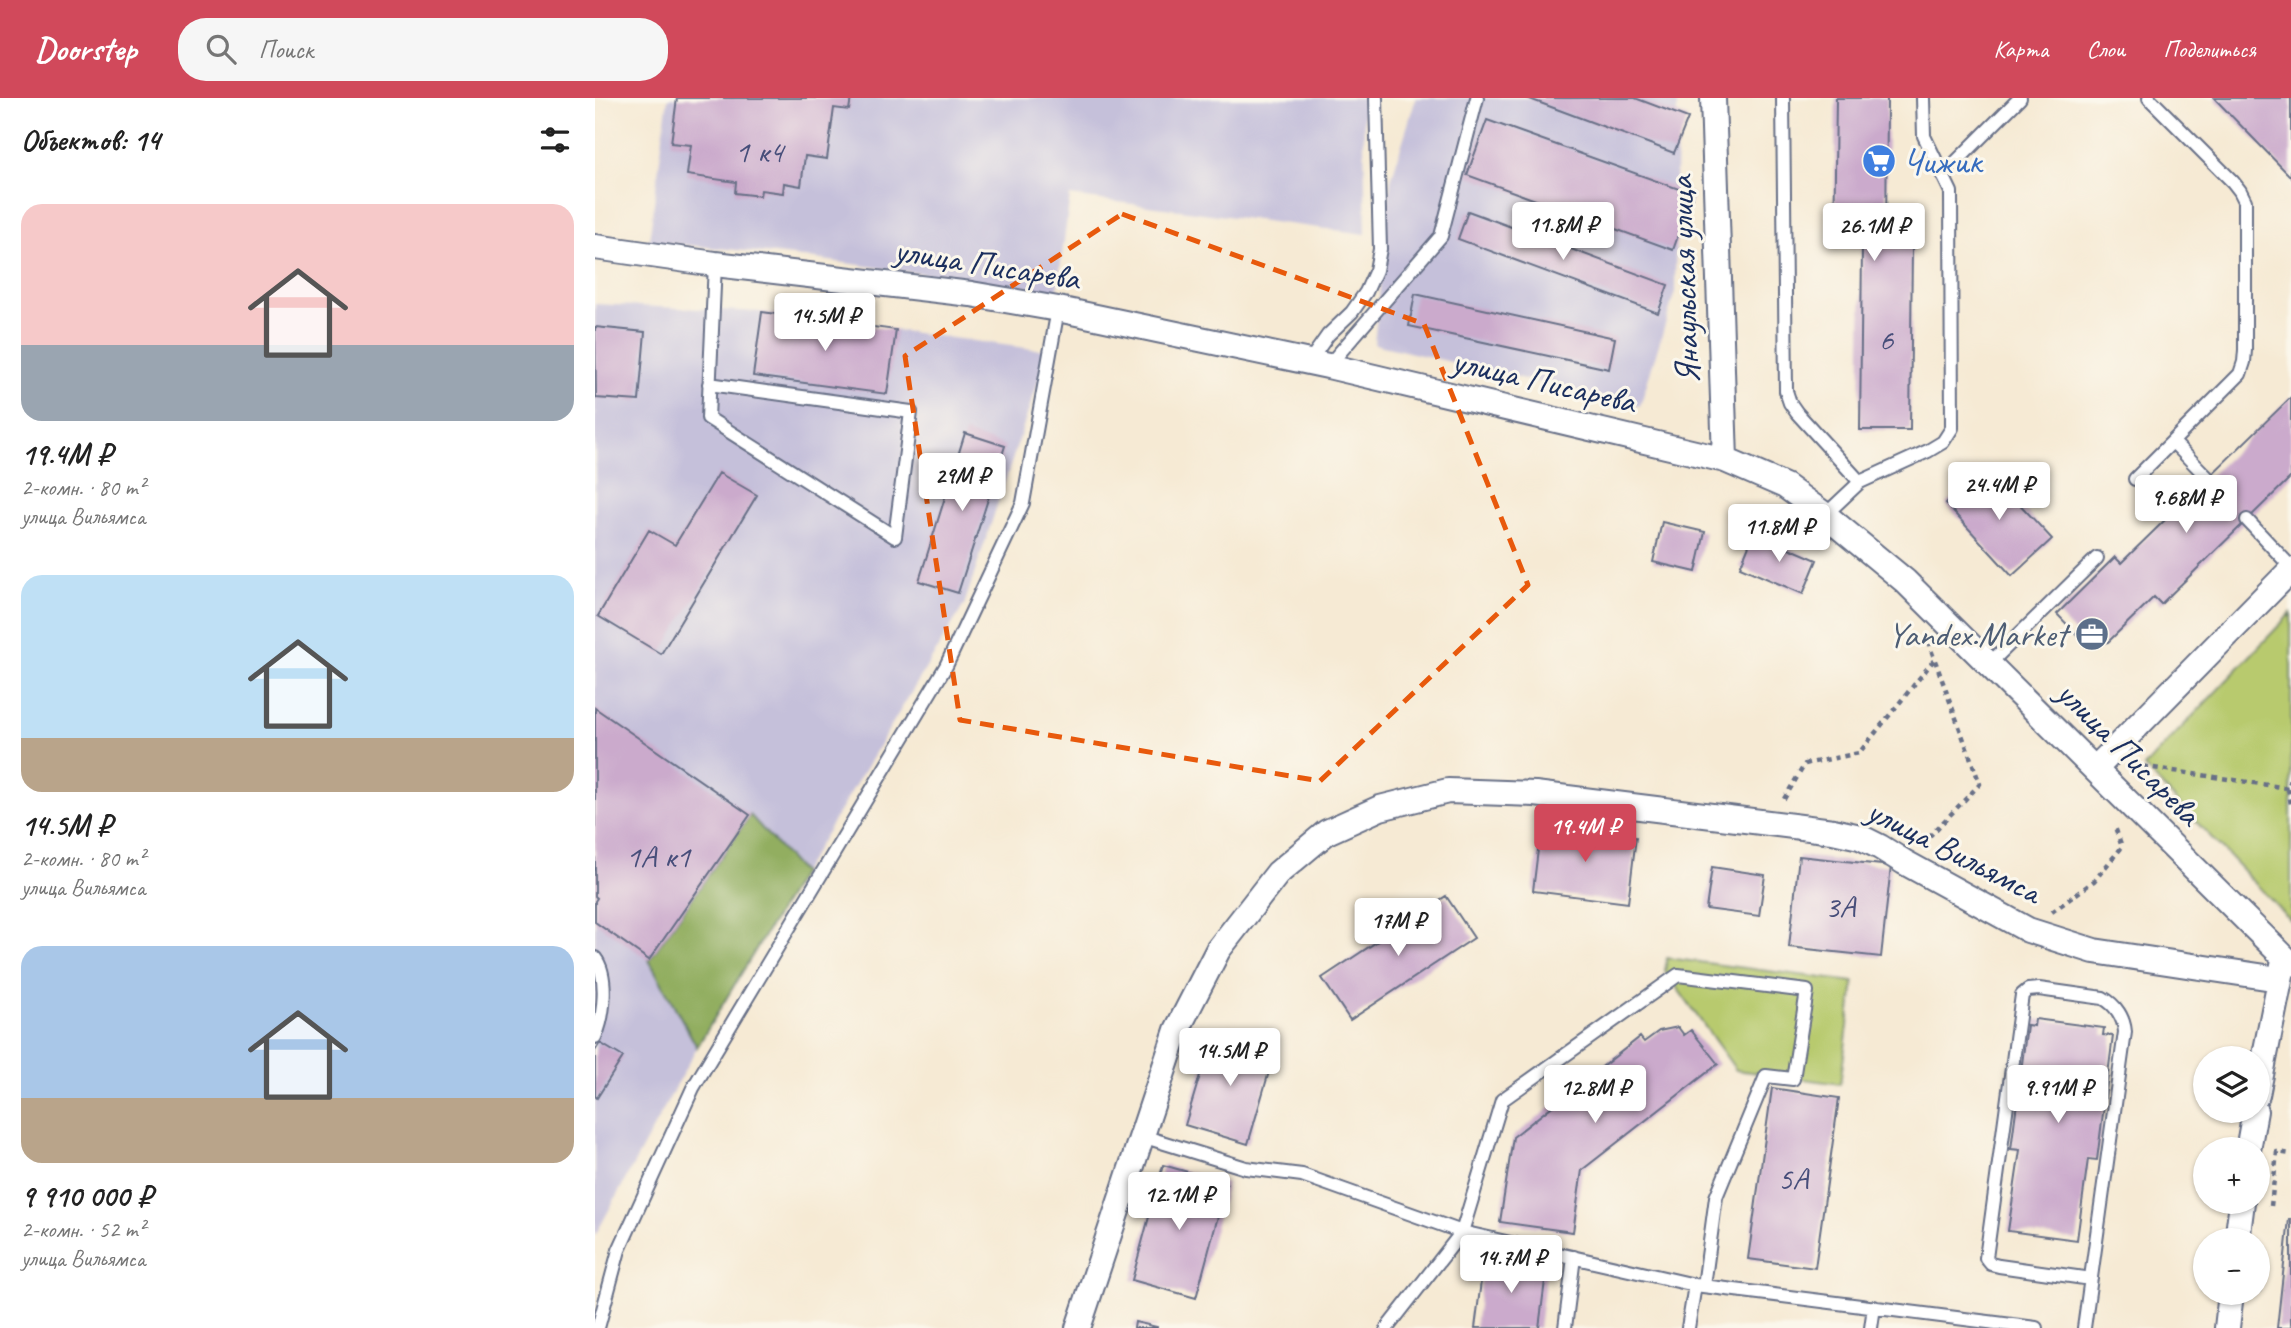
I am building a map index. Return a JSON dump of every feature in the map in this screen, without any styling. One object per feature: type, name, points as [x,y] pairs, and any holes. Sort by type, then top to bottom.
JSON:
[{"type":"street","name":"Янаульская улица","points":[[1713,98],[1725,460]]},
{"type":"street","name":"улица Писарева","points":[[595,247],[715,264],[886,283],[1058,310],[1318,364],[1725,460],[1785,486],[1905,581],[2095,769],[2285,967]]},
{"type":"street","points":[[2095,769],[2291,569]]},
{"type":"street","name":"улица Вильямса","points":[[1078,1328],[1177,1030],[1218,950],[1278,873],[1327,832],[1380,808],[1448,791],[1535,794],[1833,831],[1860,837],[2028,930],[2094,951],[2285,967]]},
{"type":"street","points":[[2268,1046],[2285,967]]},
{"type":"street","points":[[2227,1328],[2230,1305]]},
{"type":"lane","points":[[1318,364],[1328,335],[1352,313],[1376,270],[1380,249],[1376,98]]},
{"type":"lane","points":[[1318,364],[1441,236],[1476,98]]},
{"type":"lane","points":[[1783,98],[1786,391],[1797,413],[1860,482]]},
{"type":"lane","points":[[1825,515],[1860,482],[1943,442],[1952,428],[1951,192],[1924,136],[1923,98]]},
{"type":"lane","points":[[1943,175],[2020,98]]},
{"type":"lane","points":[[2135,479],[2232,383],[2240,374],[2244,362],[2245,201],[2232,182],[2149,98]]},
{"type":"lane","points":[[709,384],[911,412],[895,537],[708,418],[709,384],[715,264]]},
{"type":"lane","points":[[598,1328],[619,1250],[693,1088],[946,666],[1023,503],[1058,310]]},
{"type":"lane","points":[[2173,442],[2208,478]]},
{"type":"lane","points":[[2247,520],[2291,569]]},
{"type":"lane","points":[[1989,664],[2097,558]]},
{"type":"lane","points":[[595,958],[603,973],[604,987],[595,1037]]},
{"type":"lane","points":[[1387,1328],[1462,1232],[1502,1100],[1678,975],[1807,990],[1793,1079],[1766,1076],[1716,1197],[1700,1285],[1688,1328]]},
{"type":"lane","points":[[2084,1328],[2091,1279],[2123,1046],[2124,1023],[2110,1001],[2103,998],[2039,989],[2028,990],[2022,995],[1986,1258],[1991,1264],[1999,1266],[2091,1279]]},
{"type":"lane","points":[[1142,1136],[1246,1168],[1302,1175],[1462,1232],[1700,1285],[2036,1328]]},
{"type":"lane","points":[[1565,1328],[1574,1256]]},
{"type":"lane","points":[[1871,1328],[1874,1307]]},
{"type":"path","points":[[1904,862],[1980,784],[1925,633]]},
{"type":"path","points":[[1770,823],[1805,764],[1859,753],[1934,659]]},
{"type":"path","points":[[2095,769],[2131,765],[2288,788]]},
{"type":"path","points":[[2291,779],[2288,788],[2291,805]]},
{"type":"path","points":[[2028,930],[2094,881],[2122,847],[2113,821]]},
{"type":"highlighted area","points":[[1122,214],[1424,324],[1528,585],[1320,781],[960,720],[905,356]]},
{"type":"shaded area","points":[[668,98],[1363,98],[1366,234],[1070,196],[1057,292],[793,256],[649,241]]},
{"type":"shaded area","points":[[1416,98],[1677,98],[1675,292],[1640,406],[1374,344],[1391,180]]},
{"type":"shaded area","points":[[595,304],[762,312],[1049,349],[964,605],[697,1047],[595,1236]]},
{"type":"green space","points":[[2291,613],[2291,921],[2144,767]]},
{"type":"green space","points":[[750,815],[802,873],[697,1047],[649,960]]},
{"type":"green space","points":[[1667,958],[1854,982],[1840,1084],[1736,1070],[1665,971]]},
{"type":"building","points":[[677,98],[851,98],[849,110],[834,108],[827,159],[805,156],[801,186],[784,183],[783,193],[761,190],[760,196],[735,193],[736,182],[687,175],[691,145],[671,143]]},
{"type":"building","points":[[1527,98],[1635,98],[1688,118],[1674,153]]},
{"type":"building","points":[[1836,98],[1887,98],[1886,248],[1912,248],[1910,430],[1860,430],[1862,247],[1834,247]]},
{"type":"building","points":[[2214,98],[2291,98],[2291,177]]},
{"type":"building","points":[[1487,120],[1693,194],[1673,250],[1467,175]]},
{"type":"building","points":[[1468,211],[1668,285],[1658,313],[1458,239]]},
{"type":"building","points":[[1415,294],[1615,338],[1609,369],[1409,326]]},
{"type":"building","points":[[762,312],[896,330],[887,394],[753,376]]},
{"type":"building","points":[[595,327],[645,332],[639,401],[596,398]]},
{"type":"building","points":[[2291,397],[2291,477],[2161,604],[2154,597],[2108,642],[2096,645],[2082,640],[2057,614],[2115,557],[2121,563]]},
{"type":"building","points":[[965,433],[1005,446],[958,593],[919,581]]},
{"type":"building","points":[[1986,468],[2052,539],[2012,576],[1946,504]]},
{"type":"building","points":[[719,473],[757,495],[661,654],[598,616],[649,530],[675,545]]},
{"type":"building","points":[[1662,522],[1705,532],[1696,572],[1653,562]]},
{"type":"building","points":[[1754,533],[1817,560],[1803,594],[1740,567]]},
{"type":"building","points":[[595,708],[750,815],[649,960],[595,922]]},
{"type":"building","points":[[1541,825],[1636,837],[1628,903],[1533,891]]},
{"type":"building","points":[[1799,856],[1891,866],[1881,957],[1789,947]]},
{"type":"building","points":[[1712,867],[1765,875],[1759,916],[1706,909]]},
{"type":"building","points":[[1446,896],[1474,938],[1350,1020],[1322,978]]},
{"type":"building","points":[[2035,1019],[2104,1028],[2103,1035],[2113,1036],[2097,1160],[2088,1159],[2077,1240],[2008,1231],[2020,1150],[2011,1149],[2027,1025],[2034,1026]]},
{"type":"building","points":[[1678,1027],[1684,1035],[1691,1030],[1718,1064],[1582,1170],[1573,1232],[1500,1222],[1513,1137],[1640,1037],[1644,1042],[1659,1031]]},
{"type":"building","points":[[1213,1032],[1275,1051],[1248,1144],[1185,1125]]},
{"type":"building","points":[[600,1043],[623,1057],[597,1098],[595,1051]]},
{"type":"building","points":[[1772,1088],[1839,1098],[1815,1268],[1748,1259]]},
{"type":"building","points":[[1163,1165],[1227,1183],[1196,1298],[1132,1280]]},
{"type":"building","points":[[2289,1219],[2291,1328],[2277,1328]]},
{"type":"building","points":[[1484,1258],[1547,1265],[1539,1328],[1475,1328]]},
{"type":"building","points":[[1135,1322],[1157,1327],[1157,1328],[1134,1328]]},
{"type":"place","name":"Чижик","points":[[1879,161]]},
{"type":"place","name":"Yandex.Market","points":[[2092,634]]}]
